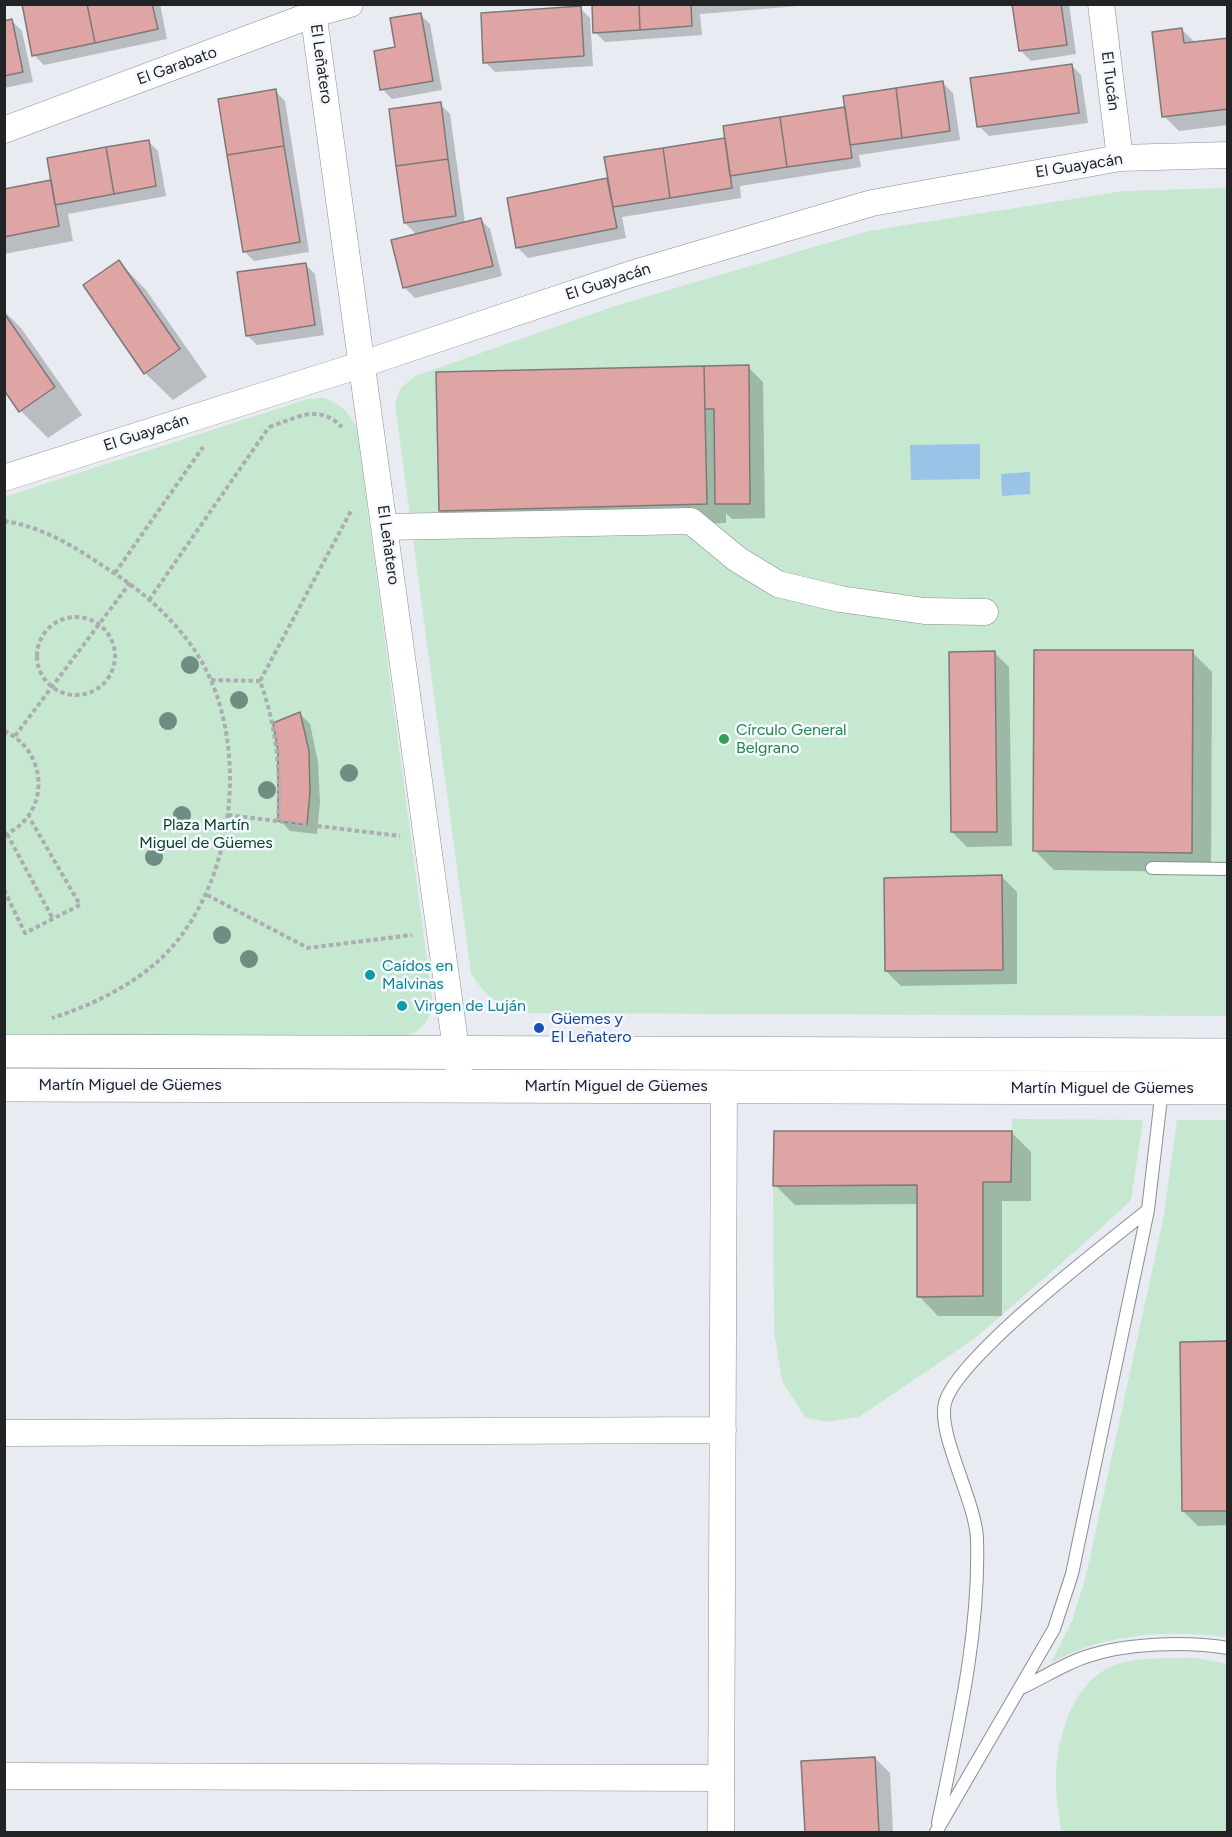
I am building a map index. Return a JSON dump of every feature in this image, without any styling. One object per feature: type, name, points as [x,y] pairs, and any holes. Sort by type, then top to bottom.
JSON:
[{"type":"street","name":"El Garabato","points":[[4,130],[313,9],[350,4]]},
{"type":"street","name":"El Tucán","points":[[1101,4],[1120,158]]},
{"type":"street","name":"El Leñatero","points":[[313,9],[462,1086]]},
{"type":"street","name":"El Guayacán","points":[[4,478],[363,364],[631,274],[872,203],[1120,158],[1227,155]]},
{"type":"street","points":[[385,527],[692,521],[737,560],[778,584],[840,599],[924,611],[985,612]]},
{"type":"street","name":"Martín Miguel de Güemes","points":[[4,1051],[1227,1055]]},
{"type":"street","name":"Martín Miguel de Güemes","points":[[4,1085],[1227,1088]]},
{"type":"street","points":[[721,1833],[724,1086]]},
{"type":"street","points":[[4,1432],[723,1430]]},
{"type":"street","points":[[4,1776],[721,1778]]},
{"type":"lane","points":[[1152,868],[1227,868]]},
{"type":"lane","points":[[937,1832],[1023,1688],[1054,1629],[1072,1574],[1148,1210],[1162,1088]]},
{"type":"lane","points":[[937,1832],[963,1696],[976,1588],[977,1536],[968,1498],[948,1436],[944,1405],[952,1385],[980,1355],[1076,1268],[1148,1210]]},
{"type":"lane","points":[[1023,1688],[1086,1657],[1141,1646],[1198,1645],[1227,1648]]},
{"type":"path","points":[[258,430],[315,412],[326,413],[342,427],[346,436]]},
{"type":"path","points":[[149,600],[269,427]]},
{"type":"path","points":[[192,450],[214,443]]},
{"type":"path","points":[[115,573],[203,447]]},
{"type":"path","points":[[278,821],[278,751],[270,710],[260,681],[355,503],[357,514]]},
{"type":"path","points":[[4,521],[42,532],[74,547],[115,573],[149,600],[191,646],[211,680],[224,721],[230,772],[228,814],[221,851],[207,895],[189,925],[157,962],[120,990],[48,1019]]},
{"type":"path","points":[[15,735],[130,584]]},
{"type":"path","points":[[74,616],[88,618],[100,624],[108,633],[116,657],[108,680],[99,689],[75,696],[51,688],[42,677],[37,651],[49,627],[74,616]]},
{"type":"path","points":[[211,680],[260,681]]},
{"type":"path","points":[[4,731],[15,735],[29,748],[37,764],[40,782],[37,800],[29,817],[6,834],[53,919]]},
{"type":"path","points":[[228,814],[401,836]]},
{"type":"path","points":[[4,890],[26,933],[80,904],[29,817]]},
{"type":"path","points":[[399,825],[402,848]]},
{"type":"path","points":[[207,895],[308,948],[414,935]]},
{"type":"path","points":[[413,929],[416,945]]},
{"type":"green space","name":"Círculo General Belgrano","points":[[1227,188],[1227,1016],[529,1013],[510,1008],[488,995],[471,973],[395,404],[400,389],[415,376],[615,306],[868,231],[1124,191]]},
{"type":"green space","name":"Plaza Martín Miguel de Güemes","points":[[324,398],[336,403],[344,410],[357,429],[432,998],[428,1018],[422,1027],[406,1037],[5,1038],[4,497],[308,399]]},
{"type":"green space","points":[[1012,1119],[1143,1120],[1131,1200],[974,1339],[859,1417],[826,1422],[805,1417],[782,1381],[774,1330],[773,1186],[917,1185],[917,1297],[983,1296],[983,1182],[1011,1182]]},
{"type":"green space","points":[[1177,1120],[1227,1120],[1227,1637],[1182,1634],[1137,1636],[1093,1645],[1051,1663],[1072,1621],[1086,1576],[1164,1215]]},
{"type":"green space","points":[[1151,1658],[1195,1658],[1227,1664],[1227,1832],[1061,1832],[1056,1784],[1059,1747],[1068,1715],[1084,1688],[1108,1668],[1129,1661]]},
{"type":"water","points":[[980,444],[980,479],[911,480],[910,445]]},
{"type":"water","points":[[1030,472],[1030,494],[1002,496],[1001,474]]},
{"type":"building","points":[[22,4],[87,4],[95,43],[32,56]]},
{"type":"building","points":[[87,4],[152,4],[158,29],[95,43]]},
{"type":"building","points":[[592,4],[639,4],[640,30],[593,33]]},
{"type":"building","points":[[639,4],[691,4],[692,26],[640,30]]},
{"type":"building","points":[[1012,4],[1061,4],[1067,45],[1019,51]]},
{"type":"building","points":[[581,6],[584,56],[483,63],[481,13]]},
{"type":"building","points":[[421,13],[433,81],[380,90],[374,51],[395,47],[390,18]]},
{"type":"building","points":[[12,19],[23,72],[4,76],[4,21]]},
{"type":"building","points":[[1182,28],[1184,43],[1228,38],[1228,109],[1162,117],[1152,32]]},
{"type":"building","points":[[1072,64],[1079,113],[977,127],[970,78]]},
{"type":"building","points":[[943,81],[950,131],[902,138],[896,88]]},
{"type":"building","points":[[896,88],[902,138],[850,145],[843,96]]},
{"type":"building","points":[[276,89],[284,146],[227,155],[218,99]]},
{"type":"building","points":[[441,102],[448,159],[396,166],[389,109]]},
{"type":"building","points":[[845,107],[852,158],[787,167],[780,117]]},
{"type":"building","points":[[780,117],[787,167],[730,176],[723,126]]},
{"type":"building","points":[[725,138],[732,188],[670,198],[663,148]]},
{"type":"building","points":[[149,140],[156,186],[114,194],[106,147]]},
{"type":"building","points":[[284,146],[300,242],[243,252],[227,155]]},
{"type":"building","points":[[106,147],[114,194],[55,205],[47,158]]},
{"type":"building","points":[[663,148],[670,198],[613,207],[604,157]]},
{"type":"building","points":[[448,159],[456,216],[404,223],[396,166]]},
{"type":"building","points":[[607,178],[617,228],[516,248],[507,198]]},
{"type":"building","points":[[51,180],[59,226],[4,237],[4,189]]},
{"type":"building","points":[[481,218],[493,266],[403,288],[391,240]]},
{"type":"building","points":[[119,260],[180,349],[144,374],[83,285]]},
{"type":"building","points":[[306,263],[315,325],[246,336],[237,272]]},
{"type":"building","points":[[4,313],[55,387],[19,412],[4,390]]},
{"type":"building","points":[[749,365],[750,504],[715,504],[714,409],[705,409],[704,366]]},
{"type":"building","points":[[704,366],[707,504],[439,511],[436,372]]},
{"type":"building","points":[[1034,650],[1193,650],[1192,853],[1033,851]]},
{"type":"building","points":[[995,651],[997,832],[951,832],[949,652]]},
{"type":"building","points":[[300,712],[309,751],[310,792],[307,825],[278,821],[278,751],[273,723]]},
{"type":"building","points":[[1002,875],[1003,970],[885,971],[884,878]]},
{"type":"building","points":[[774,1131],[1012,1131],[1011,1182],[983,1182],[983,1296],[917,1297],[917,1185],[773,1186]]},
{"type":"building","points":[[1228,1341],[1228,1511],[1182,1511],[1180,1342]]},
{"type":"building","points":[[875,1757],[879,1832],[805,1832],[801,1761]]},
{"type":"place","name":"Círculo General Belgrano","points":[[724,739]]},
{"type":"place","name":"Caídos en Malvinas","points":[[370,975]]},
{"type":"place","name":"Virgen de Luján","points":[[402,1006]]},
{"type":"place","name":"Güemes y El Leñatero","points":[[539,1028]]}]
